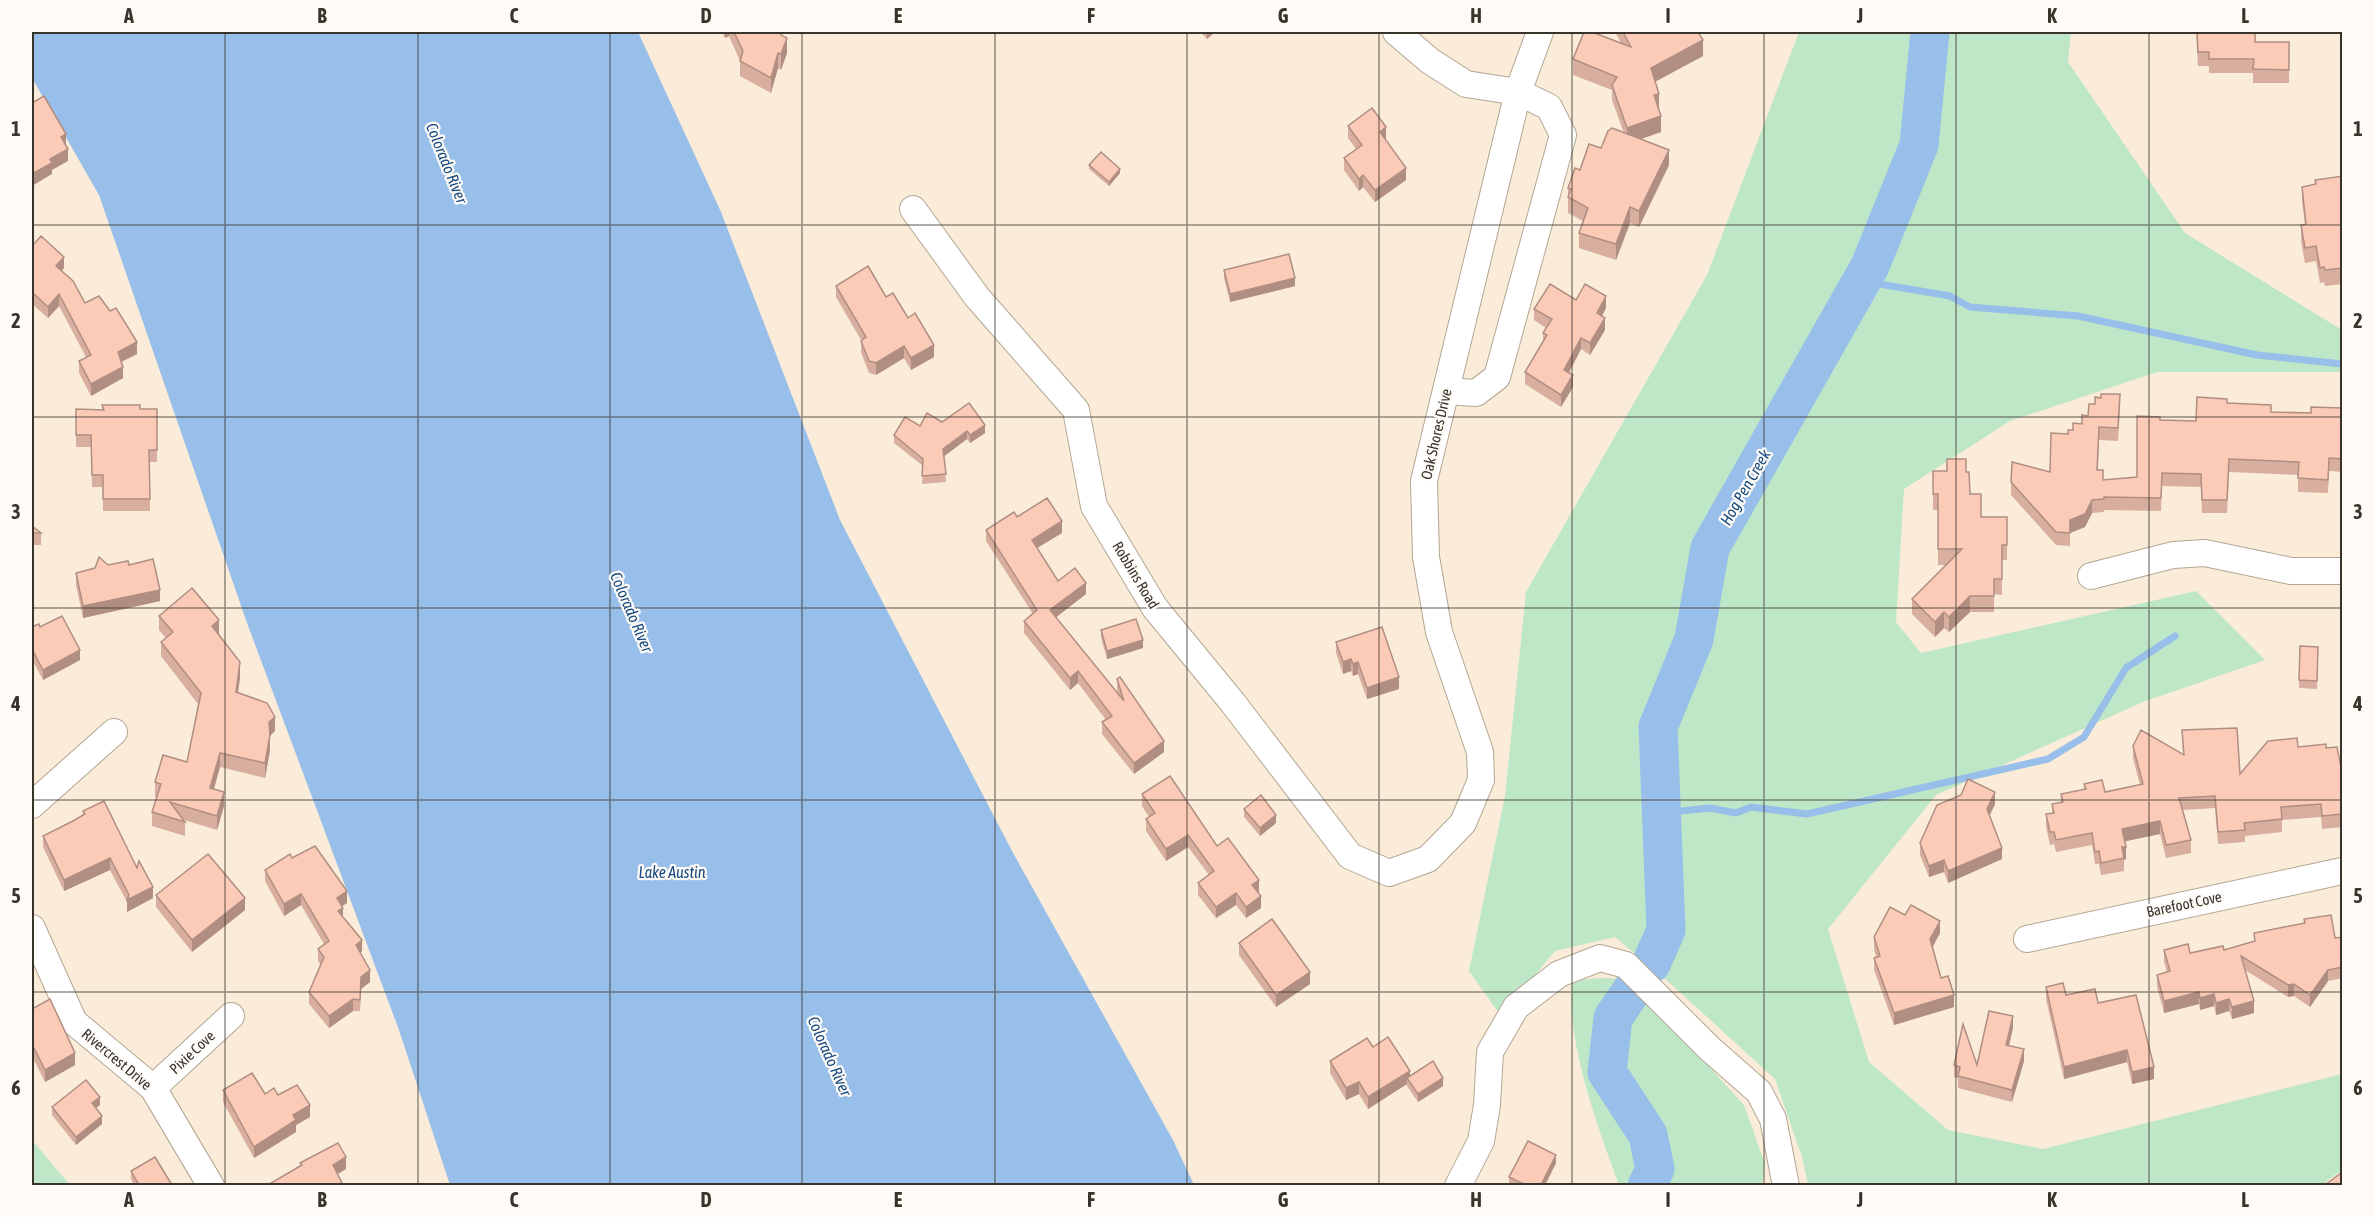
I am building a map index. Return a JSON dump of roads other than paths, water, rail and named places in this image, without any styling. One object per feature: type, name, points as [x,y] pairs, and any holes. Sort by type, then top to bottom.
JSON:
[{"type":"street","points":[[1396,32],[1430,61],[1466,84],[1518,92],[1549,107],[1563,135],[1497,376],[1476,393],[1446,392]]},
{"type":"street","name":"Oak Shores Drive","points":[[1428,859],[1462,823],[1481,780],[1480,752],[1439,632],[1426,558],[1424,482],[1518,92],[1540,32]]},
{"type":"street","name":"Robbins Road","points":[[913,209],[977,297],[1076,410],[1094,506],[1155,608],[1233,704],[1350,856],[1389,873],[1428,859]]},
{"type":"street","points":[[2091,576],[2173,555],[2205,553],[2291,572],[2343,571]]},
{"type":"street","points":[[32,805],[114,732]]},
{"type":"street","name":"Barefoot Cove","points":[[2027,939],[2343,871]]},
{"type":"street","name":"Rivercrest Drive","points":[[32,928],[74,1022],[153,1088],[211,1185]]},
{"type":"street","points":[[1458,1185],[1481,1141],[1487,1105],[1490,1052],[1516,1006],[1559,974],[1600,958],[1626,965],[1709,1048],[1760,1092],[1773,1119],[1786,1185]]},
{"type":"street","name":"Pixie Cove","points":[[153,1088],[231,1016]]},
{"type":"water","name":"Lake Austin","points":[[32,32],[638,32],[721,212],[840,520],[1012,851],[1173,1140],[1194,1185],[450,1185],[399,1030],[247,623],[99,195],[32,78]]},
{"type":"waterway","name":"Hog Pen Creek","points":[[1651,964],[1666,930],[1658,727],[1694,639],[1710,548],[1870,266],[1919,145],[1930,32]]},
{"type":"waterway","points":[[1862,281],[1950,296],[1970,307],[2078,316],[2257,355],[2342,364]]},
{"type":"waterway","points":[[1662,813],[1710,808],[1736,813],[1751,807],[1807,814],[2048,759],[2084,737],[2126,668],[2175,636]]},
{"type":"waterway","name":"Hog Pen Creek","points":[[1634,987],[1613,1018],[1607,1072],[1648,1135],[1655,1169],[1647,1186]]},
{"type":"water label","name":"Colorado River","points":[[447,163]]},
{"type":"water label","name":"Colorado River","points":[[632,612]]},
{"type":"water label","name":"Colorado River","points":[[830,1056]]}]
